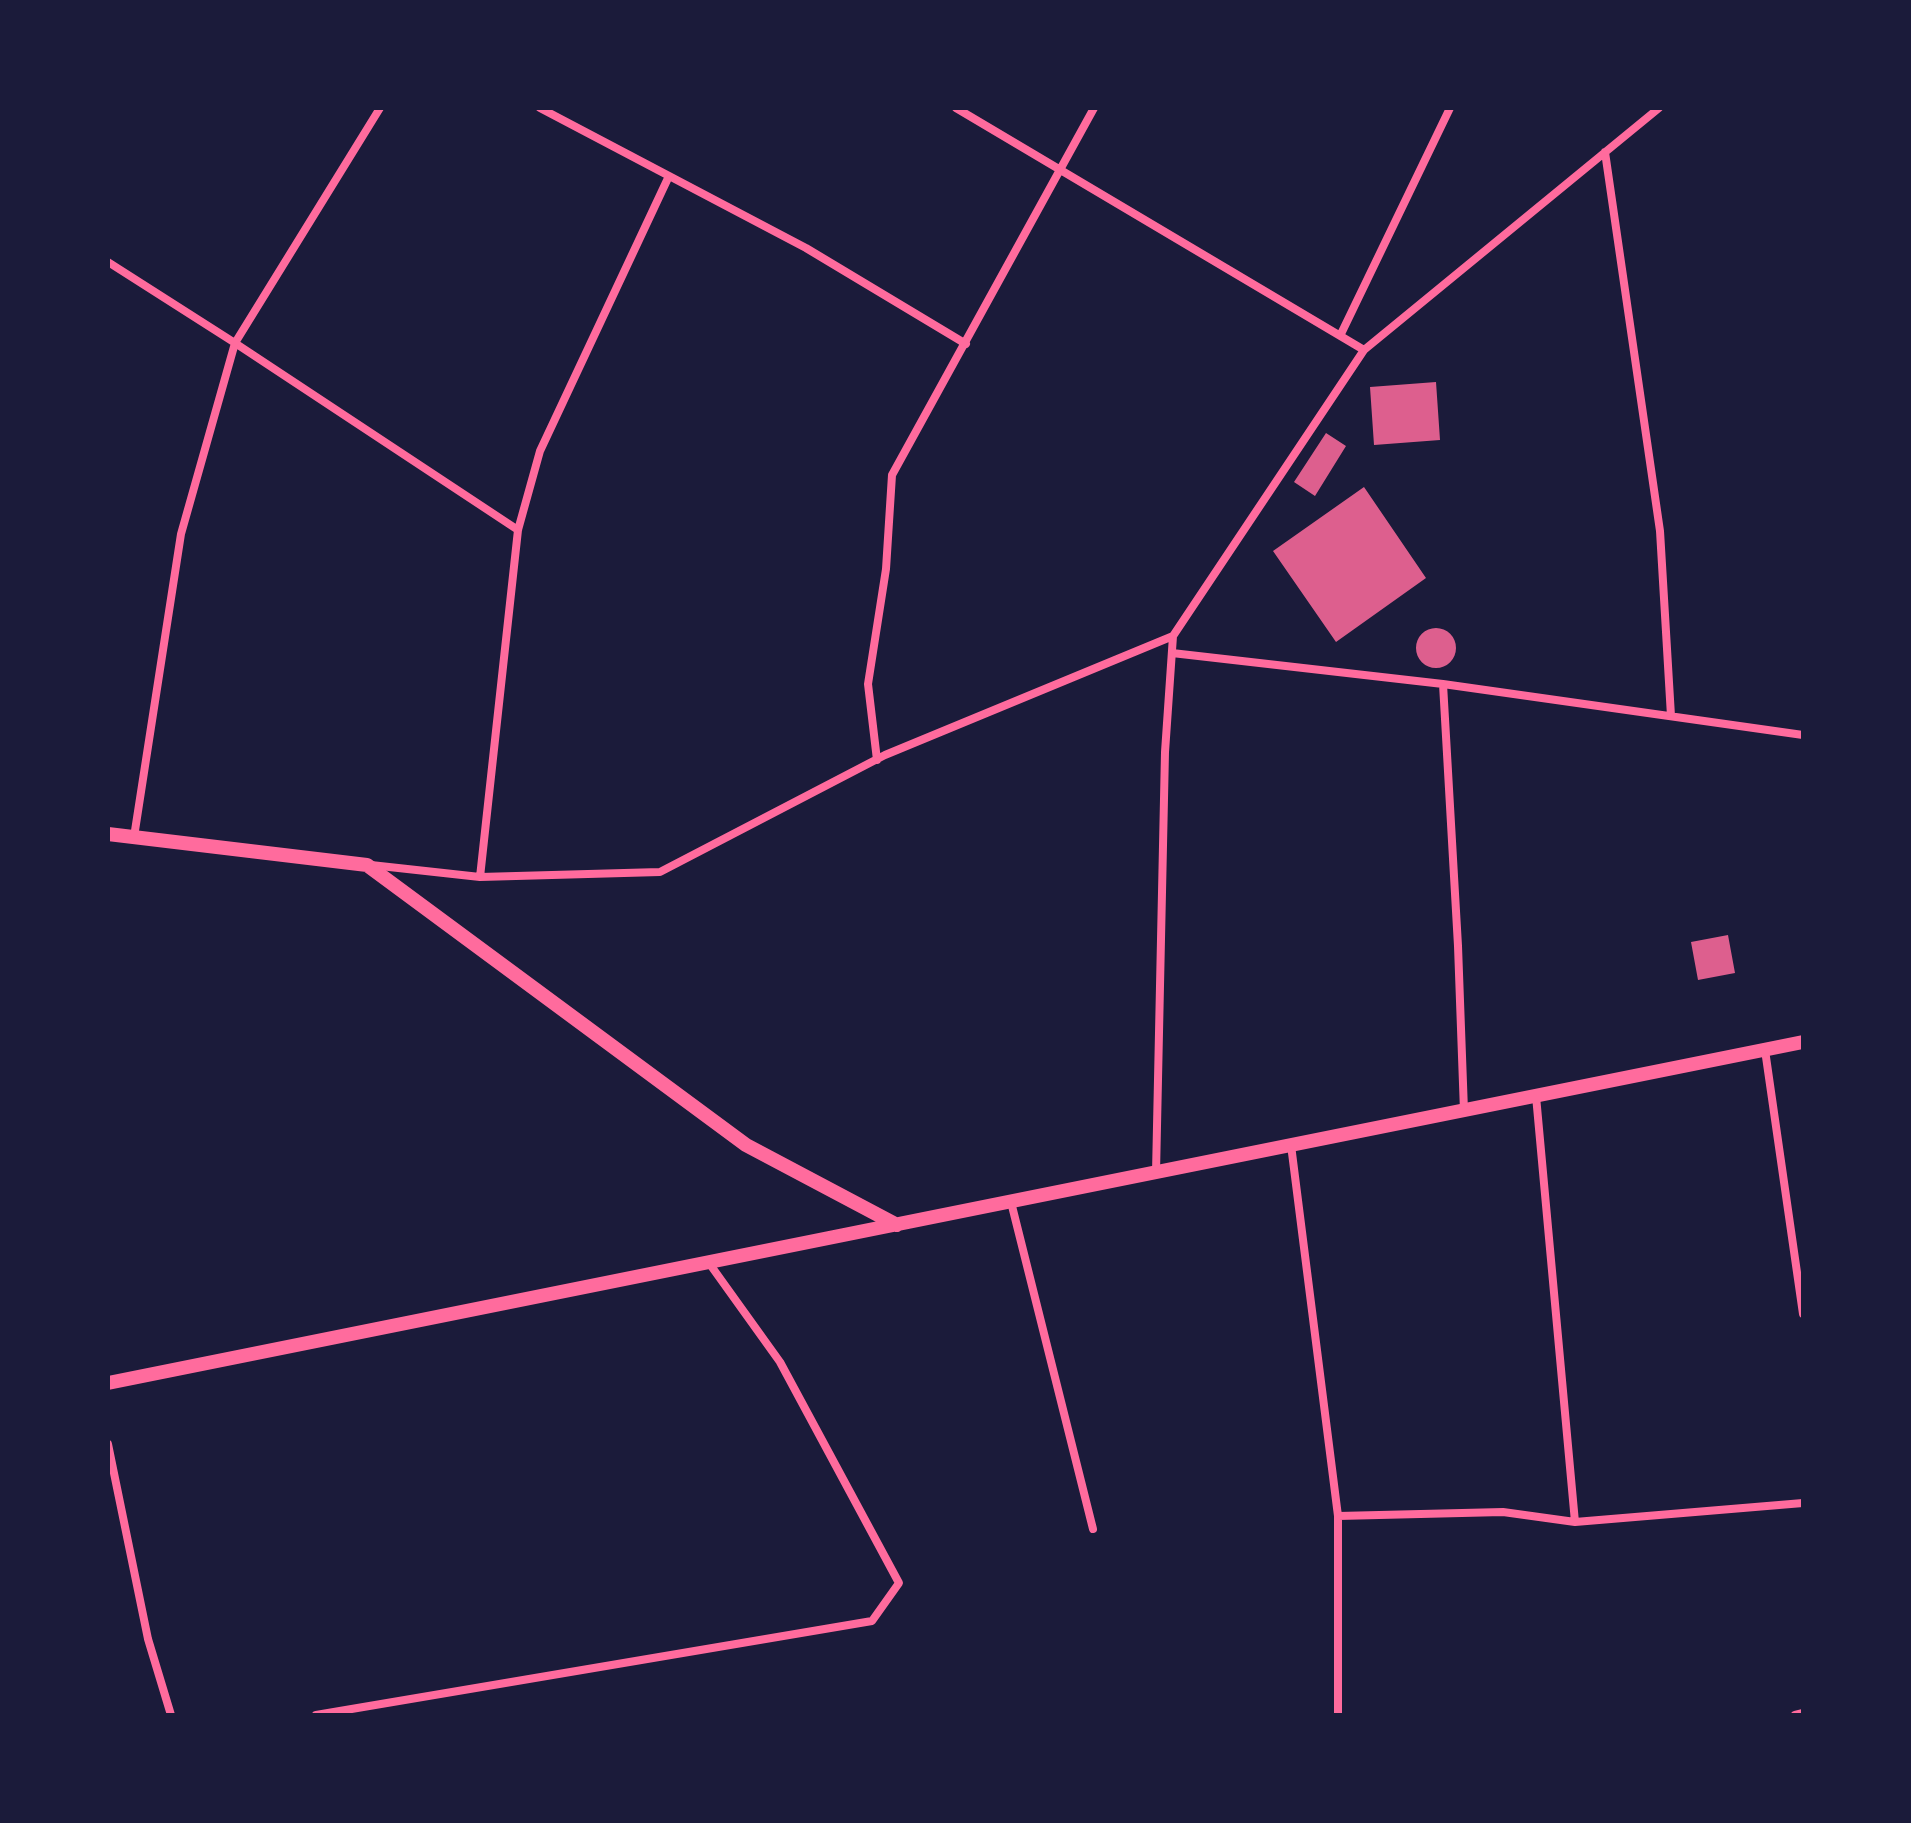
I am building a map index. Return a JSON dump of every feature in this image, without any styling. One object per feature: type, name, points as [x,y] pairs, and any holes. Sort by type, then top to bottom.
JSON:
[{"type":"street","points":[[134,837],[181,534],[235,343],[380,108]]},
{"type":"street","points":[[540,108],[806,248],[966,344]]},
{"type":"street","points":[[956,108],[1364,350]]},
{"type":"street","points":[[877,760],[868,684],[886,569],[892,475],[1094,108]]},
{"type":"street","points":[[1340,336],[1450,108]]},
{"type":"street","points":[[1156,1173],[1165,752],[1173,636],[1364,350],[1659,108]]},
{"type":"street","points":[[1605,152],[1660,531],[1671,716]]},
{"type":"street","points":[[480,877],[518,530],[540,451],[669,176]]},
{"type":"street","points":[[108,262],[518,530]]},
{"type":"street","points":[[108,834],[480,877],[660,872],[877,760],[1173,636]]},
{"type":"street","points":[[1172,653],[1443,684],[1803,735]]},
{"type":"street","points":[[1443,684],[1464,1111]]},
{"type":"street","points":[[367,865],[746,1145],[897,1225]]},
{"type":"street","points":[[108,1383],[1803,1042]]},
{"type":"street","points":[[1765,1050],[1803,1314]]},
{"type":"street","points":[[1536,1096],[1575,1522]]},
{"type":"street","points":[[1291,1145],[1338,1516],[1338,1715]]},
{"type":"street","points":[[1011,1202],[1093,1529]]},
{"type":"street","points":[[316,1715],[872,1621],[899,1583],[780,1362],[709,1263]]},
{"type":"street","points":[[108,1444],[148,1639],[171,1715]]},
{"type":"street","points":[[1338,1516],[1503,1512],[1575,1522],[1803,1503]]},
{"type":"street","points":[[1795,1715],[1803,1713]]},
{"type":"building","points":[[1436,382],[1440,440],[1374,445],[1370,387]]},
{"type":"building","points":[[1326,433],[1346,446],[1315,496],[1294,482]]},
{"type":"building","points":[[1364,487],[1426,578],[1336,642],[1273,551]]},
{"type":"building","points":[[1436,628],[1450,634],[1456,648],[1450,662],[1436,668],[1422,662],[1416,648],[1422,634]]},
{"type":"building","points":[[1728,935],[1735,973],[1698,980],[1691,942]]}]
